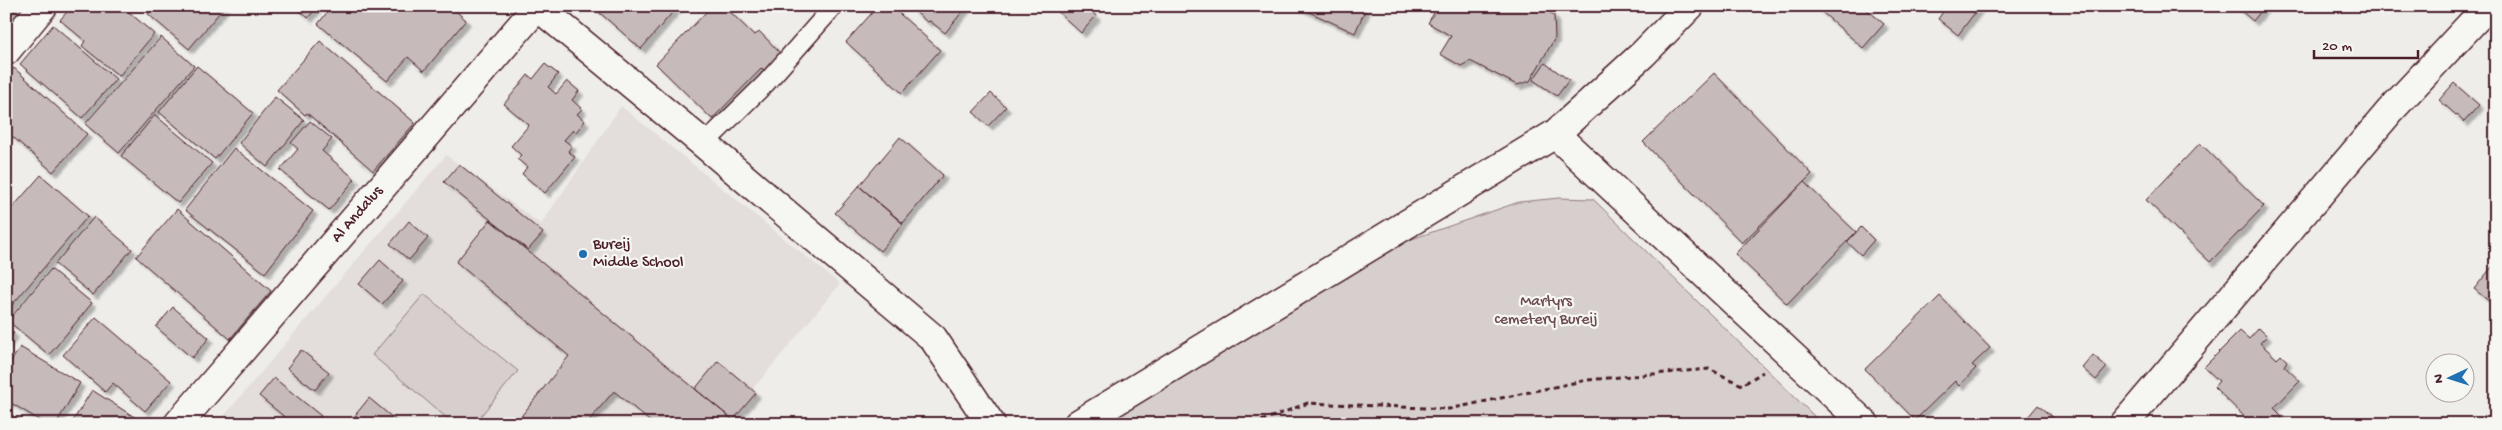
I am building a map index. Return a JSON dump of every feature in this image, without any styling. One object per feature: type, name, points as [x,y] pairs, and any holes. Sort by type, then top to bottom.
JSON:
[{"type":"street","points":[[6,51],[43,6]]},
{"type":"street","points":[[537,6],[704,144],[933,338],[991,424]]},
{"type":"street","name":"Al Andalus","points":[[178,424],[537,6]]},
{"type":"street","points":[[1078,424],[1555,134],[1643,54],[1690,6]]},
{"type":"street","points":[[2124,424],[2390,111],[2488,6]]},
{"type":"street","points":[[1555,134],[1865,424]]},
{"type":"lane","points":[[704,144],[766,83],[834,6]]},
{"type":"path","points":[[1253,424],[1308,403],[1449,409],[1587,380],[1709,369],[1742,385],[1792,354]]},
{"type":"shaded area","name":"Bureij Middle School","points":[[621,106],[840,284],[724,424],[217,424],[446,155],[541,224]]},
{"type":"green space","name":"Martyrs cemetery Bureij","points":[[1559,198],[1593,199],[1814,416],[1818,424],[1106,424],[1287,295],[1409,240],[1519,202]]},
{"type":"green space","points":[[424,294],[518,371],[474,424],[454,424],[372,355]]},
{"type":"building","points":[[6,6],[17,6],[6,21]]},
{"type":"building","points":[[72,6],[122,6],[154,34],[119,76],[82,46],[85,41],[60,20]]},
{"type":"building","points":[[154,6],[225,6],[189,49],[148,14]]},
{"type":"building","points":[[295,6],[318,6],[308,18]]},
{"type":"building","points":[[332,6],[450,6],[466,20],[424,71],[408,57],[387,81],[318,24]]},
{"type":"building","points":[[592,6],[678,6],[641,49]]},
{"type":"building","points":[[712,6],[724,6],[754,35],[760,32],[781,54],[765,71],[762,68],[712,119],[656,64]]},
{"type":"building","points":[[878,6],[891,6],[940,50],[902,93],[846,42]]},
{"type":"building","points":[[912,6],[967,6],[945,33],[930,21],[927,22],[911,8]]},
{"type":"building","points":[[1058,6],[1086,6],[1096,16],[1081,33],[1055,9]]},
{"type":"building","points":[[1296,6],[1367,6],[1355,33]]},
{"type":"building","points":[[1438,6],[1539,6],[1554,15],[1555,38],[1530,81],[1517,85],[1470,61],[1461,66],[1440,54],[1451,36],[1428,23]]},
{"type":"building","points":[[1815,6],[1863,6],[1884,24],[1863,48]]},
{"type":"building","points":[[1947,6],[1980,6],[1958,35],[1938,19]]},
{"type":"building","points":[[2235,6],[2265,6],[2253,21]]},
{"type":"building","points":[[53,25],[116,79],[82,118],[20,64]]},
{"type":"building","points":[[161,37],[194,66],[119,153],[85,124]]},
{"type":"building","points":[[320,41],[415,123],[373,171],[307,113],[305,115],[277,90]]},
{"type":"building","points":[[1545,63],[1569,80],[1557,96],[1533,80]]},
{"type":"building","points":[[545,64],[558,74],[548,87],[556,94],[567,81],[579,91],[572,100],[582,109],[577,114],[585,121],[576,132],[573,130],[564,140],[572,146],[568,151],[575,157],[545,193],[522,174],[527,167],[517,159],[521,155],[511,146],[529,125],[504,104],[528,75],[533,79]]},
{"type":"building","points":[[197,66],[253,113],[215,159],[159,112]]},
{"type":"building","points":[[14,68],[87,134],[53,172],[6,131],[6,77]]},
{"type":"building","points":[[1714,73],[1812,174],[1742,243],[1643,142]]},
{"type":"building","points":[[2454,83],[2479,105],[2464,122],[2439,100]]},
{"type":"building","points":[[991,93],[1006,107],[988,126],[973,112]]},
{"type":"building","points":[[275,97],[304,120],[267,167],[239,143]]},
{"type":"building","points":[[155,115],[212,163],[178,203],[121,156]]},
{"type":"building","points":[[310,121],[332,139],[322,151],[355,179],[329,210],[280,170],[298,149],[291,143]]},
{"type":"building","points":[[900,137],[943,175],[903,223],[859,186]]},
{"type":"building","points":[[2200,143],[2264,206],[2210,262],[2146,200]]},
{"type":"building","points":[[234,148],[313,211],[265,273],[185,210]]},
{"type":"building","points":[[459,164],[543,233],[528,250],[444,182]]},
{"type":"building","points":[[41,175],[88,216],[6,312],[6,215]]},
{"type":"building","points":[[1804,182],[1856,232],[1787,304],[1735,254]]},
{"type":"building","points":[[859,186],[903,224],[880,251],[835,213]]},
{"type":"building","points":[[177,209],[271,291],[230,339],[136,257]]},
{"type":"building","points":[[94,217],[132,249],[93,295],[55,264]]},
{"type":"building","points":[[490,220],[733,420],[730,424],[653,424],[614,391],[586,424],[515,424],[569,356],[456,262]]},
{"type":"building","points":[[409,221],[428,238],[409,260],[390,244]]},
{"type":"building","points":[[1861,227],[1874,240],[1861,255],[1847,242]]},
{"type":"building","points":[[380,260],[403,281],[382,304],[359,284]]},
{"type":"building","points":[[2496,262],[2496,307],[2474,289]]},
{"type":"building","points":[[51,269],[92,303],[49,355],[8,321]]},
{"type":"building","points":[[1940,296],[1990,348],[1972,365],[1976,368],[1959,386],[1955,381],[1915,420],[1865,369]]},
{"type":"building","points":[[173,307],[209,338],[192,358],[156,327]]},
{"type":"building","points":[[96,317],[171,381],[145,411],[113,383],[105,392],[63,355]]},
{"type":"building","points":[[6,327],[14,333],[6,344]]},
{"type":"building","points":[[2259,328],[2267,336],[2260,343],[2277,359],[2281,355],[2287,361],[2284,366],[2300,381],[2274,408],[2283,417],[2276,424],[2252,424],[2214,387],[2219,381],[2204,367],[2240,331],[2249,339]]},
{"type":"building","points":[[20,347],[80,383],[56,424],[46,424],[6,400],[6,370]]},
{"type":"building","points":[[301,350],[329,372],[315,390],[287,368]]},
{"type":"building","points":[[2093,355],[2107,367],[2096,380],[2082,368]]},
{"type":"building","points":[[718,361],[756,393],[733,420],[695,389]]},
{"type":"building","points":[[274,378],[321,416],[315,424],[293,424],[259,396]]},
{"type":"building","points":[[92,390],[139,420],[136,424],[71,424]]},
{"type":"building","points":[[369,398],[400,424],[348,424]]},
{"type":"building","points":[[2038,405],[2060,424],[2022,424]]},
{"type":"building","points":[[6,411],[13,415],[8,424],[6,424]]},
{"type":"building","points":[[17,418],[27,424],[14,424]]},
{"type":"place","name":"Bureij Middle School","points":[[583,254]]}]
